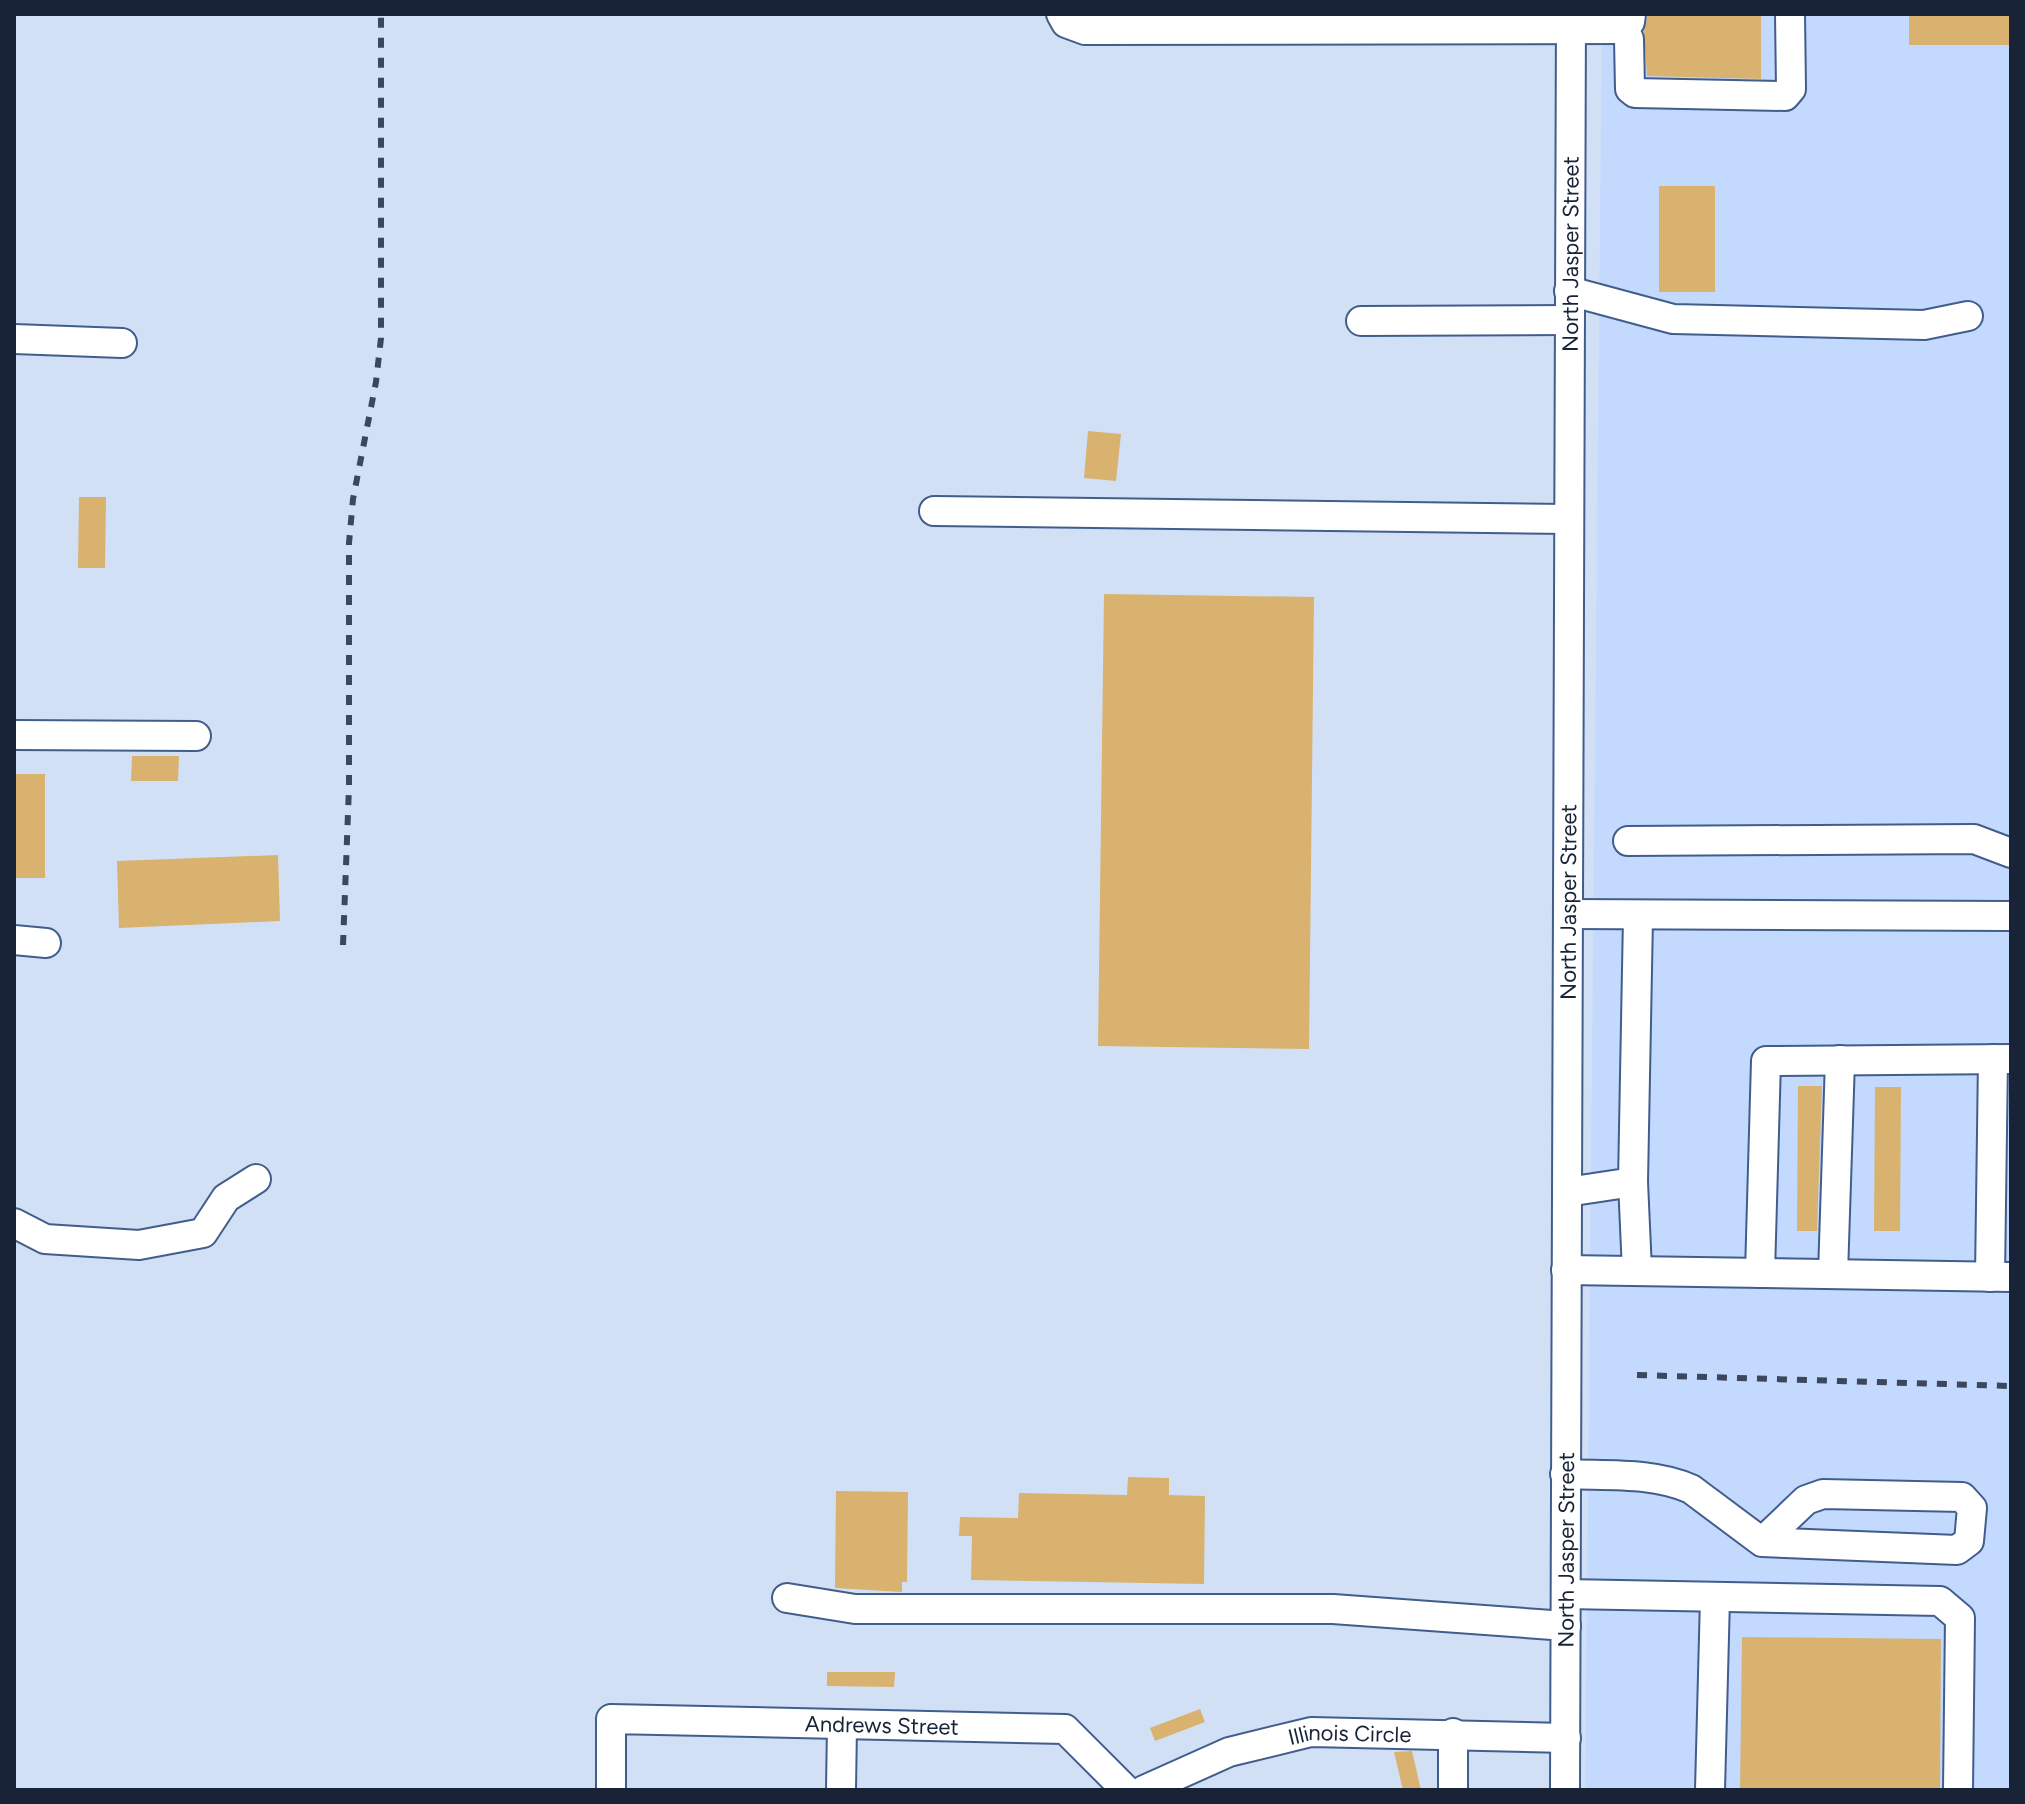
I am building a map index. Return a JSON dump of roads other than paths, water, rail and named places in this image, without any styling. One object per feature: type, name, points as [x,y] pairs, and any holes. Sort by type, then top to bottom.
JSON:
[{"type":"street","points":[[1061,14],[1066,23],[1085,30],[1627,22],[1630,89],[1635,93],[1785,96],[1791,89],[1790,14]]},
{"type":"street","name":"North Jasper Street","points":[[1565,1790],[1571,22]]},
{"type":"street","points":[[1569,291],[1673,319],[1924,325],[1968,316]]},
{"type":"street","points":[[1361,321],[1569,320]]},
{"type":"street","points":[[14,339],[122,343]]},
{"type":"street","points":[[934,511],[1569,519]]},
{"type":"street","points":[[14,735],[196,736]]},
{"type":"street","points":[[1628,841],[1974,839],[2011,853]]},
{"type":"street","points":[[1568,914],[1638,917],[2011,916]]},
{"type":"street","points":[[1637,1271],[1633,1182],[1638,917]]},
{"type":"street","points":[[14,940],[46,943]]},
{"type":"street","points":[[1566,1270],[2000,1277],[2002,1059],[1766,1061],[1760,1273]]},
{"type":"street","points":[[1833,1274],[1840,1060]]},
{"type":"street","points":[[14,1223],[45,1239],[139,1245],[190,1236],[203,1233],[226,1198],[256,1179]]},
{"type":"street","points":[[1567,1192],[1633,1182]]},
{"type":"street","points":[[1565,1474],[1660,1478],[1678,1483],[1691,1489],[1762,1542],[1957,1550],[1969,1541],[1972,1508],[1962,1497],[1823,1494],[1806,1500],[1762,1542]]},
{"type":"street","points":[[1566,1594],[1940,1601],[1960,1618],[1958,1790]]},
{"type":"street","points":[[787,1598],[855,1609],[1375,1610],[1566,1626]]},
{"type":"street","points":[[1710,1790],[1715,1598]]},
{"type":"street","name":"Andrews Street","points":[[611,1790],[611,1719],[1065,1729],[1126,1790]]},
{"type":"street","points":[[841,1790],[842,1726]]},
{"type":"street","name":"Illinois Circle","points":[[1144,1790],[1229,1752],[1311,1732],[1566,1738]]},
{"type":"street","points":[[1453,1733],[1453,1790]]},
{"type":"railway","points":[[343,945],[349,787],[349,543],[353,499],[376,382],[381,338],[381,14]]},
{"type":"railway","points":[[1637,1375],[2011,1386]]}]
